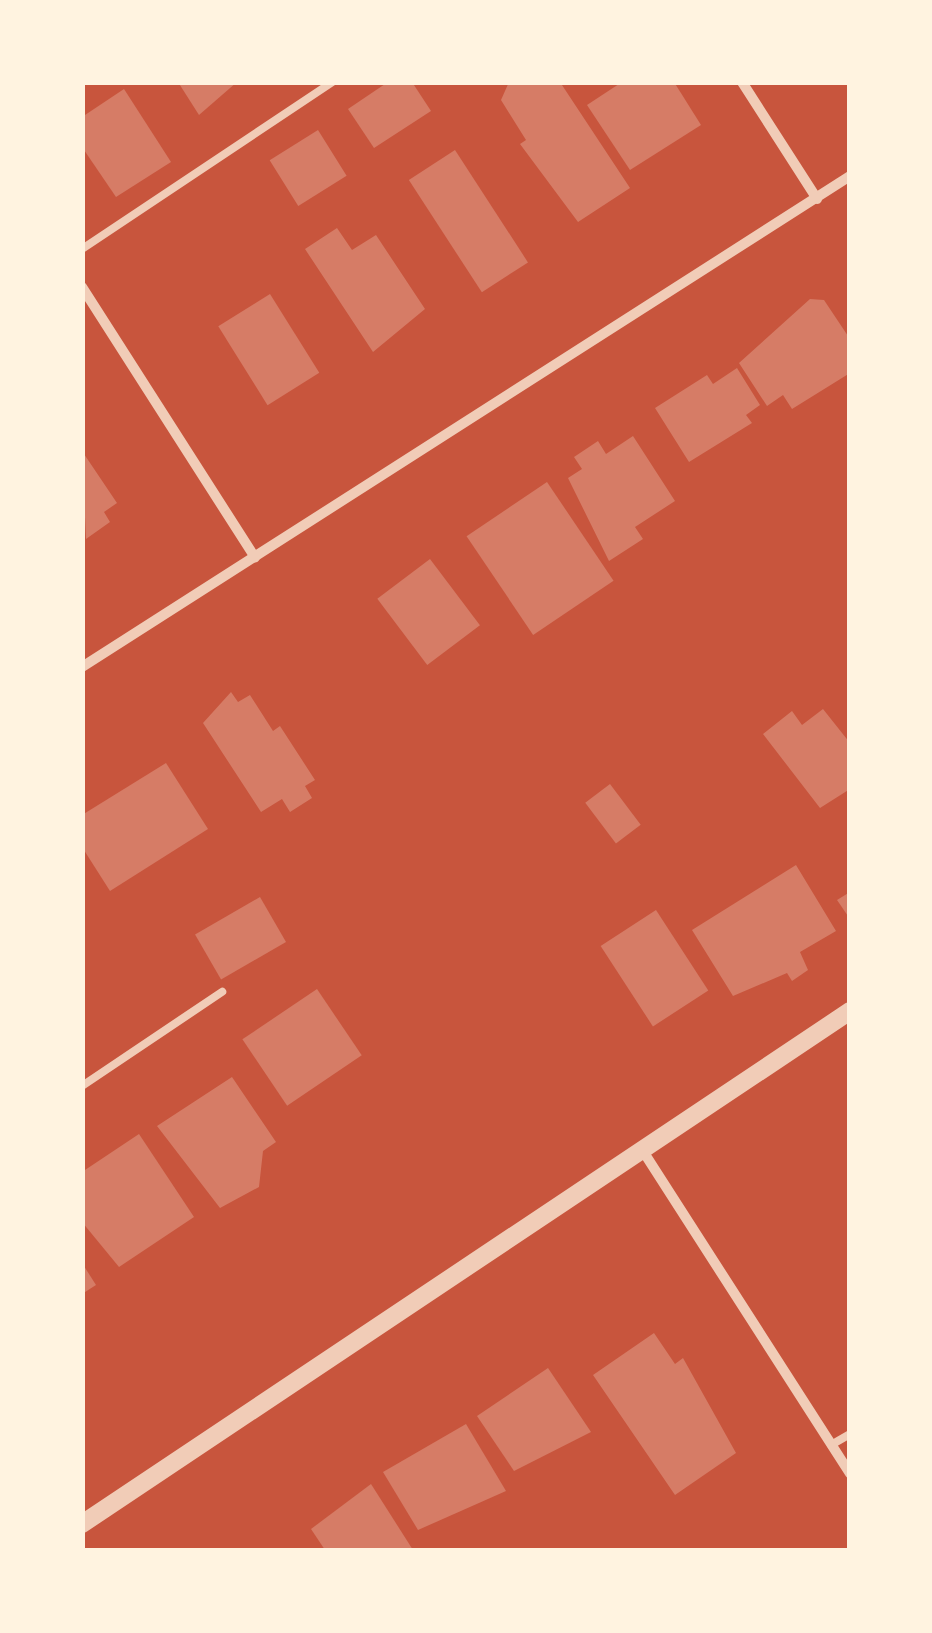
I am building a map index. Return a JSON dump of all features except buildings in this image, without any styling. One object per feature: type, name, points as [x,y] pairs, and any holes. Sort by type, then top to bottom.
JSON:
[{"type":"street","points":[[742,82],[817,199]]},
{"type":"street","points":[[82,667],[850,176]]},
{"type":"street","points":[[82,287],[255,557]]},
{"type":"street","points":[[82,1524],[640,1147],[850,1011]]},
{"type":"street","points":[[640,1147],[850,1474]]},
{"type":"lane","points":[[82,248],[332,82]]},
{"type":"lane","points":[[82,1086],[222,992]]},
{"type":"lane","points":[[831,1445],[850,1434]]}]
